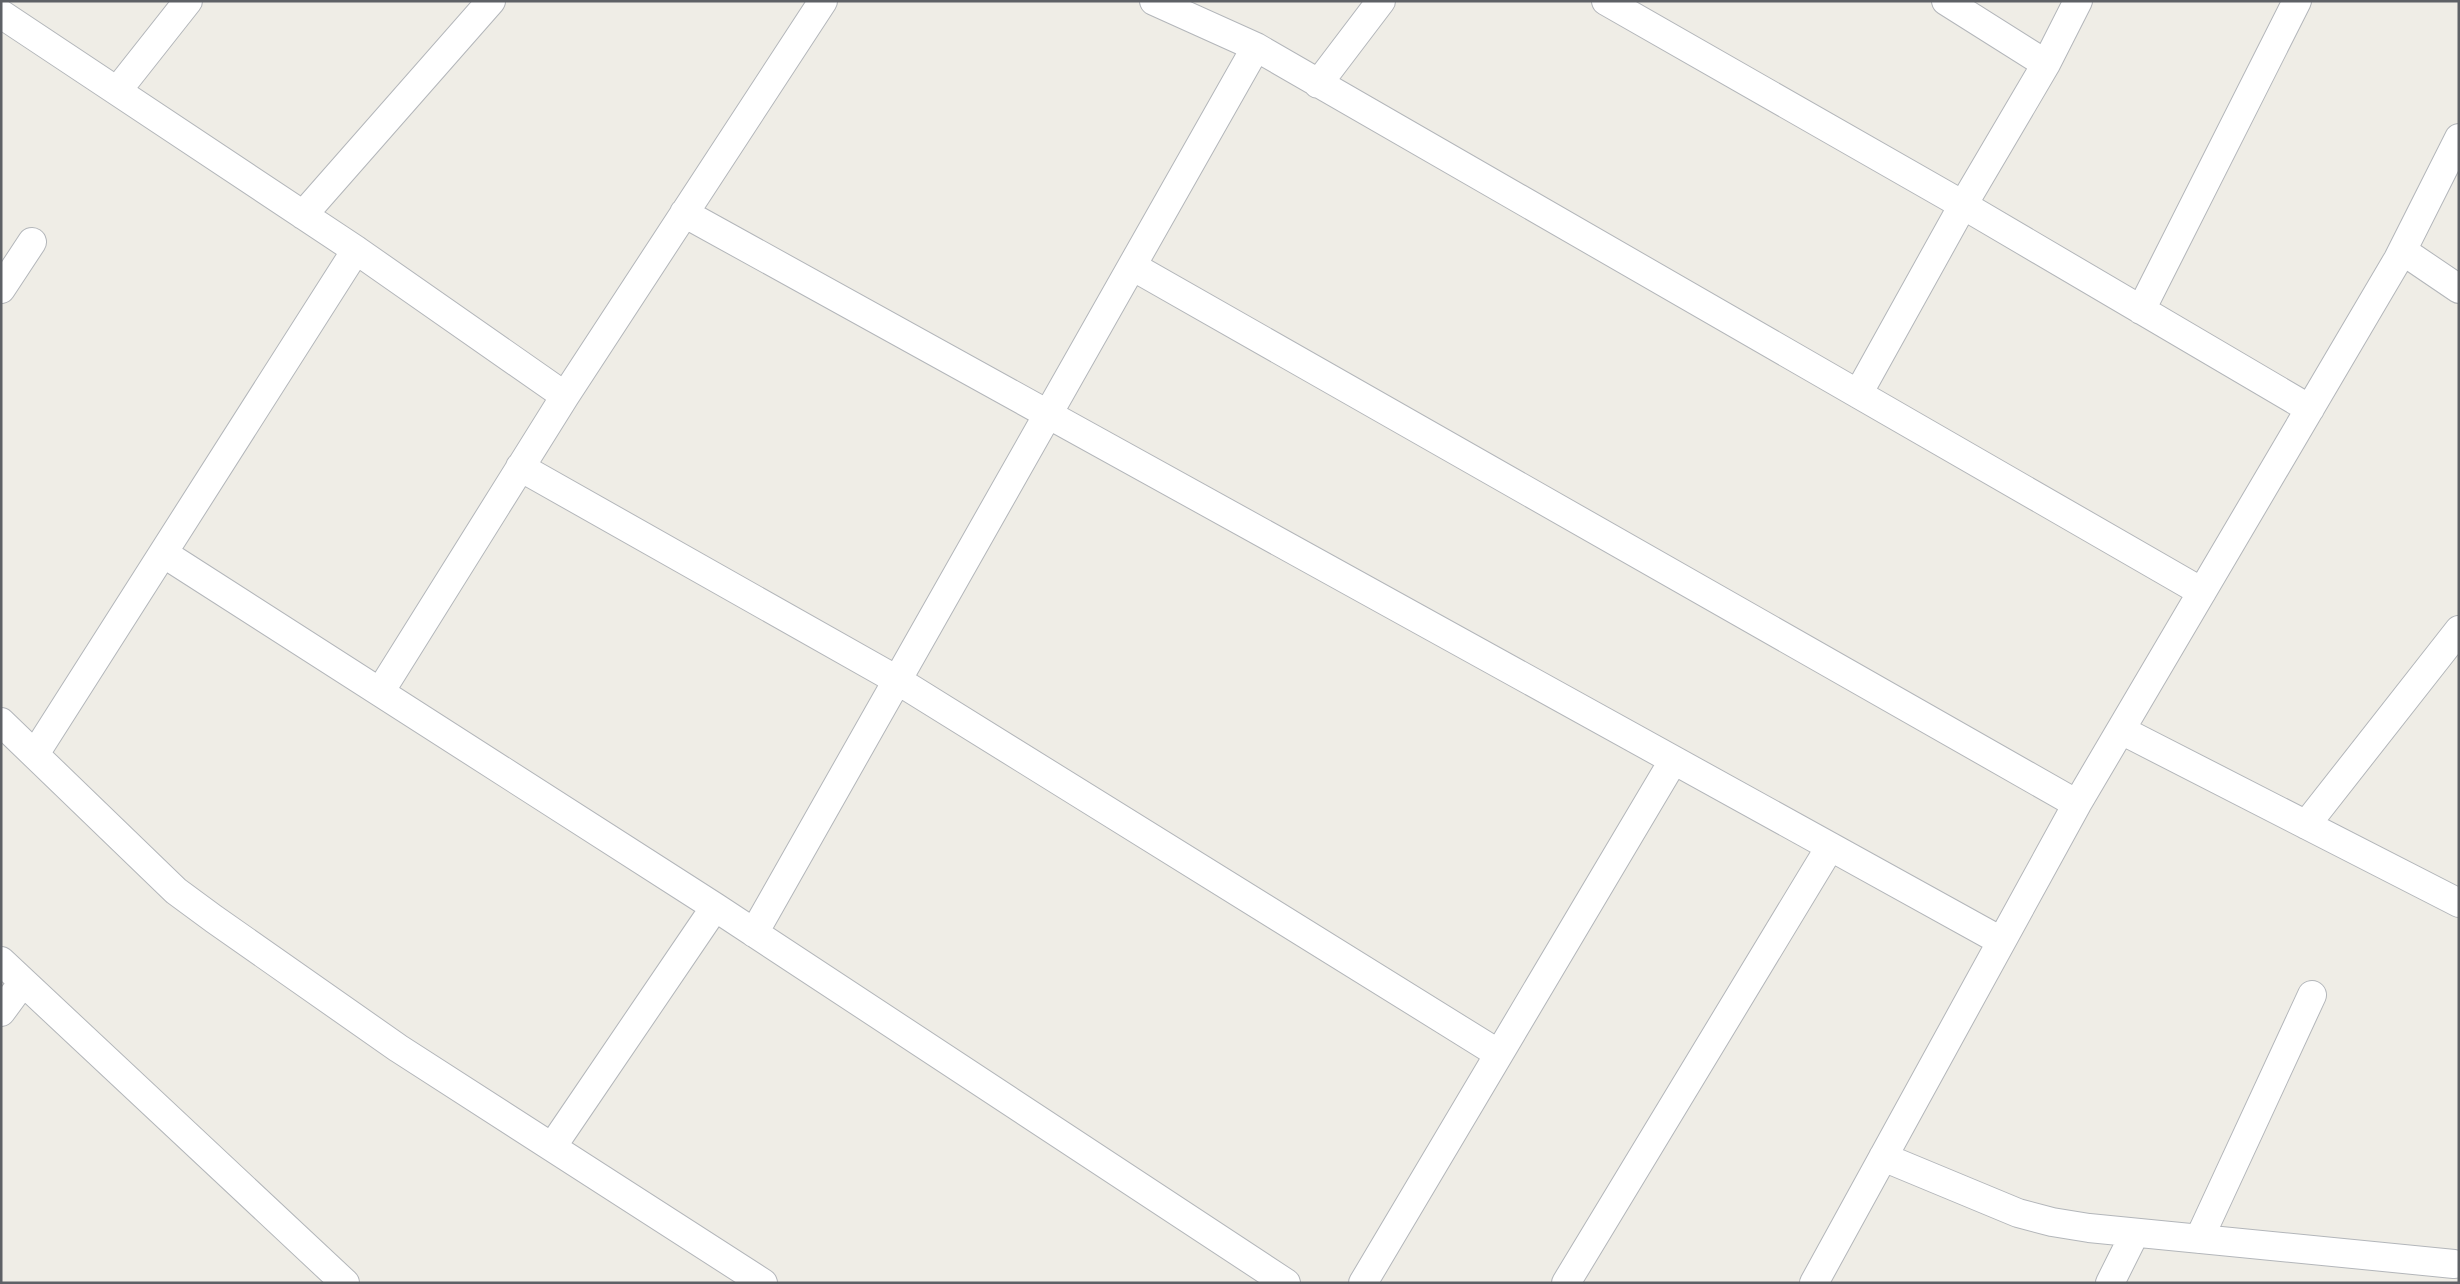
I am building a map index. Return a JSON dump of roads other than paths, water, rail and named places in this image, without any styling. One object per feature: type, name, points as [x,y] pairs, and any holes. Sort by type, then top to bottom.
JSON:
[{"type":"street","points":[[117,90],[188,1]]},
{"type":"street","points":[[303,215],[491,1]]},
{"type":"street","points":[[380,692],[520,467],[822,1]]},
{"type":"street","points":[[1154,1],[1256,47],[2202,592]]},
{"type":"street","points":[[1318,84],[1381,1]]},
{"type":"street","points":[[1606,1],[1963,204],[2310,409]]},
{"type":"street","points":[[1946,1],[2046,64]]},
{"type":"street","points":[[1858,394],[1963,204],[2046,64],[2078,1]]},
{"type":"street","points":[[2140,310],[2297,1]]},
{"type":"street","points":[[1,14],[356,250],[566,396]]},
{"type":"street","points":[[754,933],[1256,47]]},
{"type":"street","points":[[1814,1283],[2077,804],[2403,250],[2459,138]]},
{"type":"street","points":[[684,213],[1049,412],[1673,761],[2001,941]]},
{"type":"street","points":[[1,288],[32,242]]},
{"type":"street","points":[[36,754],[356,250]]},
{"type":"street","points":[[2403,250],[2459,289]]},
{"type":"street","points":[[1132,266],[2077,804]]},
{"type":"street","points":[[520,467],[897,680],[1498,1054]]},
{"type":"street","points":[[163,553],[715,907],[1286,1283]]},
{"type":"street","points":[[2306,825],[2459,630]]},
{"type":"street","points":[[1,722],[176,891],[398,1048],[763,1283]]},
{"type":"street","points":[[2121,730],[2459,903]]},
{"type":"street","points":[[1363,1283],[1673,761]]},
{"type":"street","points":[[1566,1283],[1830,847]]},
{"type":"street","points":[[552,1147],[715,907]]},
{"type":"street","points":[[1,961],[345,1283]]},
{"type":"street","points":[[1,1012],[23,982]]},
{"type":"street","points":[[2199,1239],[2312,995]]},
{"type":"street","points":[[1883,1157],[2018,1213],[2052,1222],[2135,1233],[2454,1264]]},
{"type":"street","points":[[2110,1283],[2135,1233]]}]
